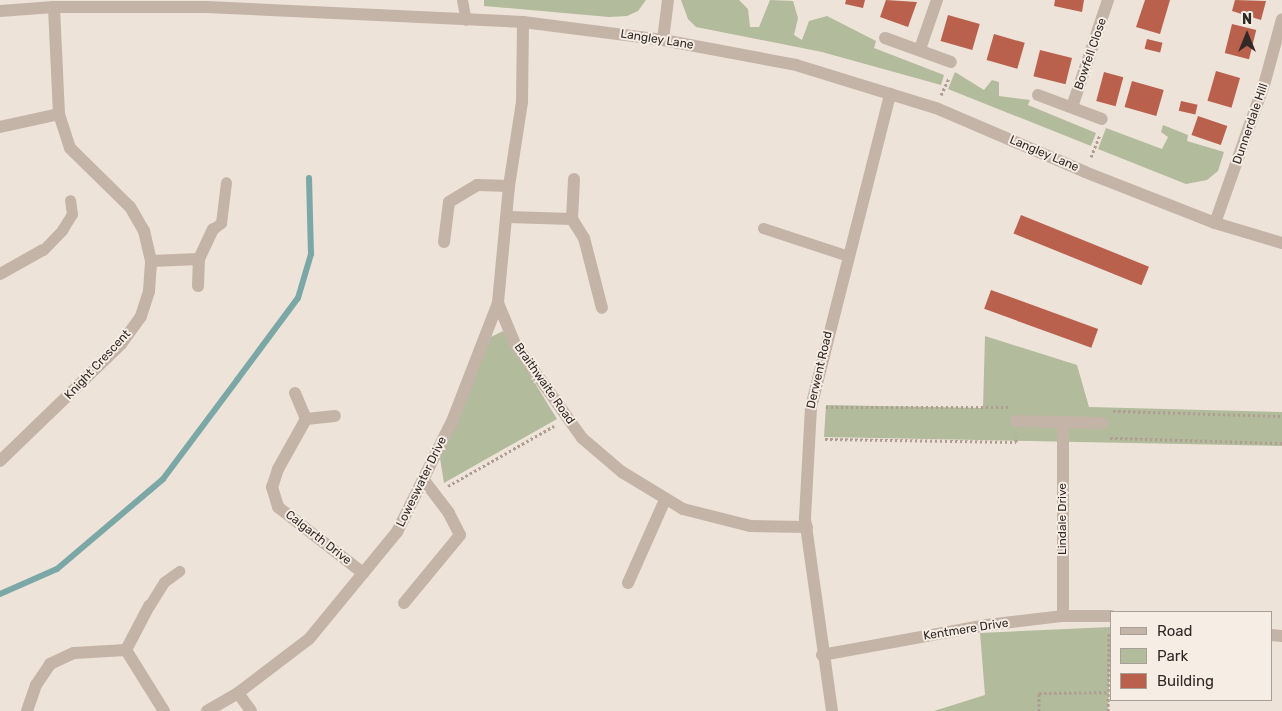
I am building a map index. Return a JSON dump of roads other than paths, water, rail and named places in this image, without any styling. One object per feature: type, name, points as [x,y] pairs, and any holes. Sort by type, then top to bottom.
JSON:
[{"type":"street","points":[[663,40],[668,0]]},
{"type":"street","points":[[920,49],[937,0]]},
{"type":"street","name":"Bowfell Close","points":[[1072,107],[1108,0]]},
{"type":"street","name":"Langley Lane","points":[[0,11],[54,7],[206,7],[523,22],[663,40],[796,65],[936,108],[1085,172],[1215,223],[1282,243]]},
{"type":"street","name":"Knight Crescent","points":[[0,461],[121,344],[144,307],[150,291],[151,261],[144,231],[130,207],[70,148],[59,114],[54,7]]},
{"type":"street","name":"Braithwaite Road","points":[[523,22],[522,102],[509,186],[508,217],[498,303],[515,344],[582,438],[622,472],[665,500],[683,509],[750,526],[807,528]]},
{"type":"street","name":"Dunnerdale Hill","points":[[1215,223],[1262,94],[1282,22]]},
{"type":"street","points":[[885,38],[920,49],[952,66]]},
{"type":"street","name":"Derwent Road","points":[[832,711],[822,655],[807,528],[811,407],[890,94]]},
{"type":"street","name":"Bowfell Close","points":[[1038,96],[1072,107],[1102,126]]},
{"type":"street","points":[[0,127],[59,114]]},
{"type":"street","points":[[574,179],[572,219],[584,238],[602,308]]},
{"type":"street","points":[[444,242],[449,202],[476,185],[509,186]]},
{"type":"street","points":[[508,217],[572,219]]},
{"type":"street","points":[[198,286],[199,259],[213,229]]},
{"type":"street","points":[[0,274],[43,250]]},
{"type":"street","points":[[151,261],[199,259]]},
{"type":"street","name":"Loweswater Drive","points":[[206,711],[238,693],[309,640],[397,532],[453,419],[498,303]]},
{"type":"street","points":[[296,393],[306,420],[334,416]]},
{"type":"street","name":"Calgarth Drive","points":[[306,420],[278,469],[272,487],[278,507],[363,573]]},
{"type":"street","points":[[1016,422],[1102,423]]},
{"type":"street","name":"Lindale Drive","points":[[1063,422],[1063,616]]},
{"type":"street","points":[[404,603],[460,534],[423,479]]},
{"type":"street","points":[[628,583],[665,500]]},
{"type":"street","points":[[126,650],[150,606]]},
{"type":"street","name":"Kentmere Drive","points":[[822,655],[987,625],[1063,616],[1110,616]]},
{"type":"street","points":[[26,711],[36,685],[50,664],[74,653],[126,650]]},
{"type":"street","points":[[126,650],[164,711]]},
{"type":"street","points":[[238,693],[251,711]]},
{"type":"lane","points":[[462,0],[466,20]]},
{"type":"lane","points":[[213,229],[221,223],[226,182]]},
{"type":"lane","points":[[43,250],[62,230],[72,214],[70,200]]},
{"type":"lane","points":[[763,228],[848,256]]},
{"type":"lane","points":[[150,606],[164,582],[179,571]]},
{"type":"waterway","points":[[0,594],[57,569],[163,479],[298,298],[311,254],[309,178]]}]
